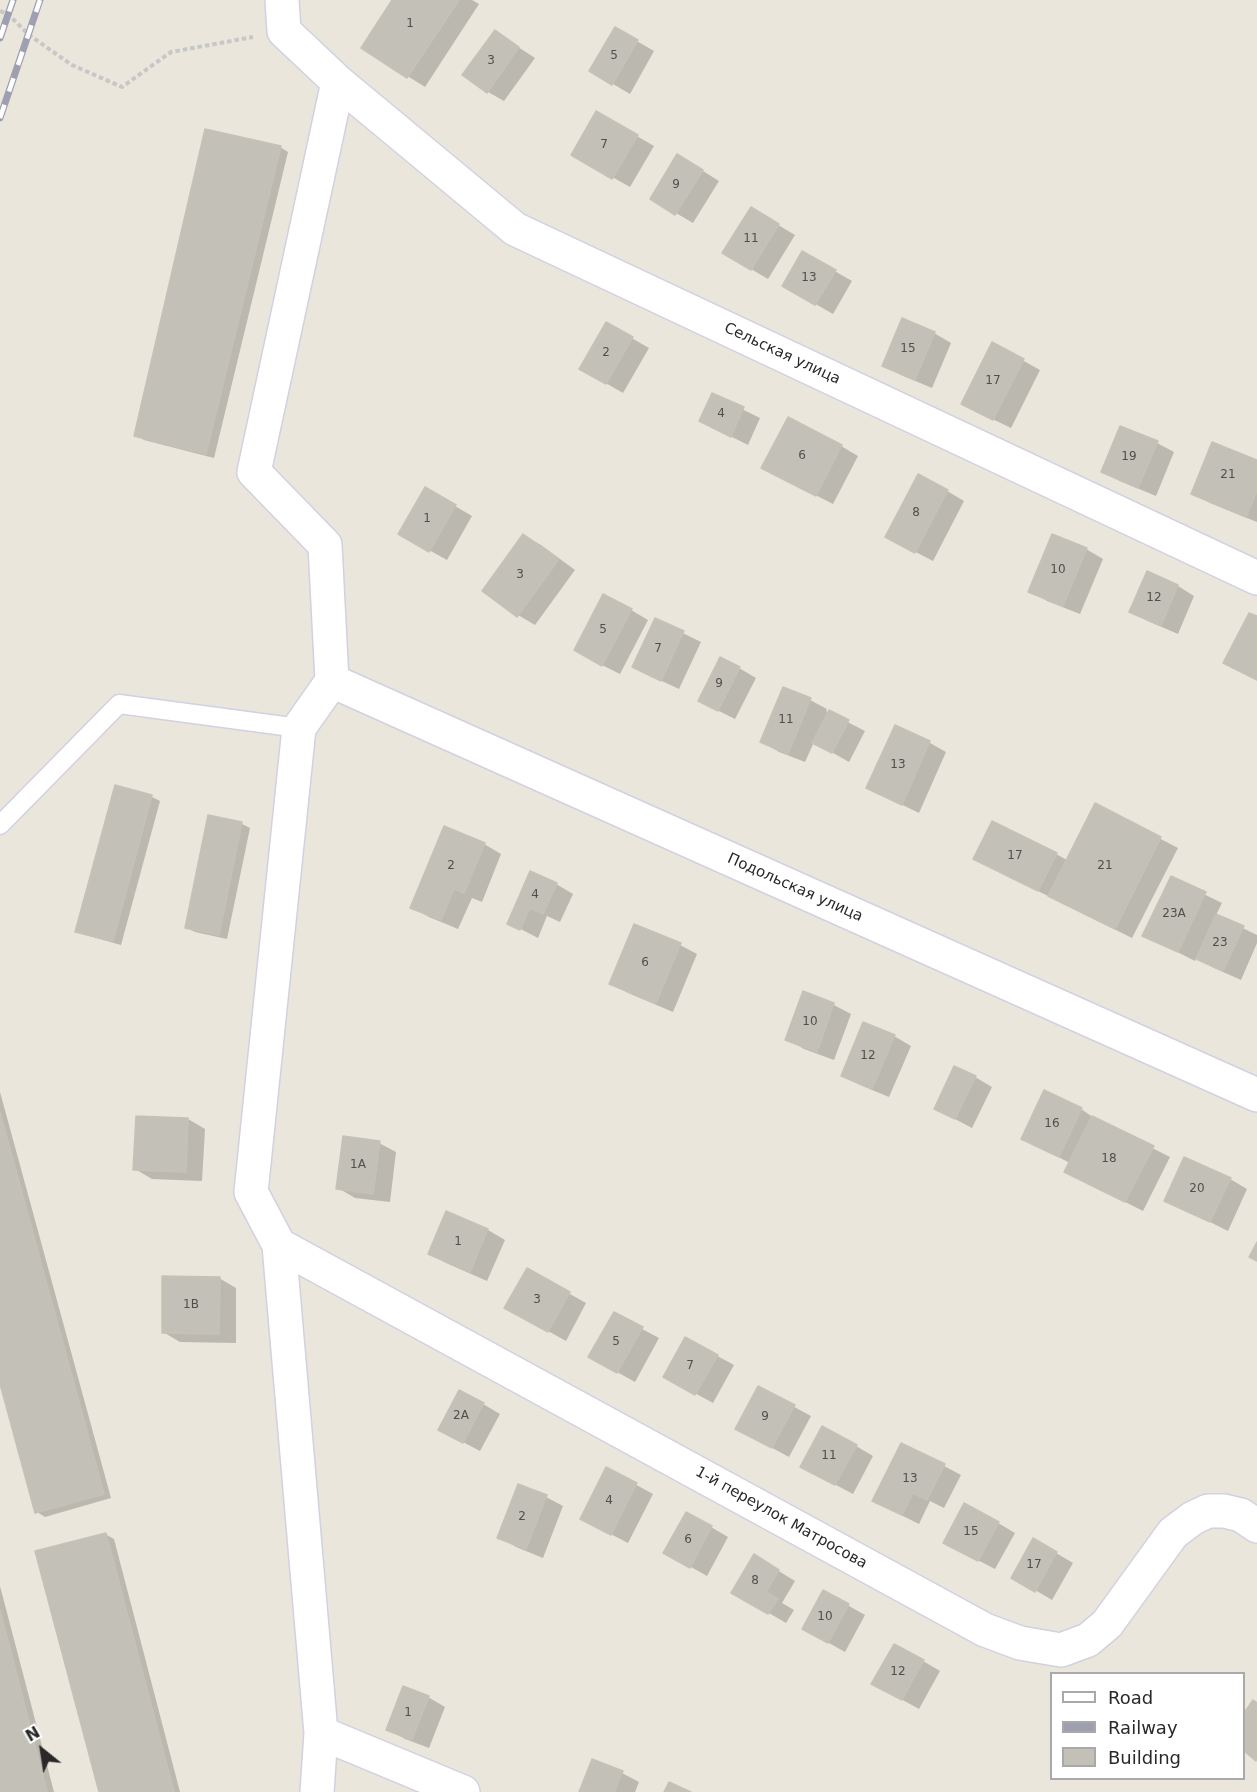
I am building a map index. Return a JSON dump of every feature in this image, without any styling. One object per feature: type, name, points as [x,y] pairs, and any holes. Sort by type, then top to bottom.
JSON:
[{"type":"street","name":"Сельская улица","points":[[283,16],[338,82],[515,229],[1257,578]]},
{"type":"street","points":[[318,1792],[321,1733],[279,1245],[251,1192],[299,728],[332,681],[324,546],[254,472],[338,82]]},
{"type":"street","name":"Подольская улица","points":[[332,681],[1257,1095]]},
{"type":"street","name":"1-й переулок Матросова","points":[[279,1245],[985,1630],[1020,1643],[1061,1650],[1088,1640],[1107,1624],[1173,1533],[1193,1518],[1208,1511],[1224,1511],[1241,1515],[1257,1526]]},
{"type":"street","points":[[321,1733],[463,1792]]},
{"type":"lane","points":[[0,825],[119,704],[299,728]]},
{"type":"path","points":[[0,11],[8,14],[29,35],[72,65],[122,87],[171,52],[283,16]]},
{"type":"building","points":[[392,0],[459,0],[407,78],[361,48]]},
{"type":"building","points":[[615,27],[638,40],[612,85],[589,71]]},
{"type":"building","points":[[495,30],[519,47],[487,93],[462,75]]},
{"type":"building","points":[[596,111],[638,135],[612,179],[571,155]]},
{"type":"building","points":[[205,129],[281,146],[206,454],[134,436]]},
{"type":"building","points":[[677,154],[703,170],[675,215],[650,199]]},
{"type":"building","points":[[751,207],[779,224],[751,270],[722,253]]},
{"type":"building","points":[[802,251],[836,270],[815,305],[782,286]]},
{"type":"building","points":[[902,318],[935,332],[915,380],[882,366]]},
{"type":"building","points":[[606,322],[633,337],[606,384],[579,369]]},
{"type":"building","points":[[992,342],[1024,359],[993,420],[961,404]]},
{"type":"building","points":[[712,393],[744,407],[731,437],[699,421]]},
{"type":"building","points":[[788,417],[842,445],[816,496],[761,468]]},
{"type":"building","points":[[1120,426],[1158,441],[1138,488],[1101,472]]},
{"type":"building","points":[[1212,442],[1257,460],[1257,491],[1246,517],[1191,494]]},
{"type":"building","points":[[918,474],[948,490],[915,553],[885,537]]},
{"type":"building","points":[[425,487],[456,505],[429,552],[398,534]]},
{"type":"building","points":[[523,534],[559,559],[517,617],[482,591]]},
{"type":"building","points":[[1052,534],[1087,548],[1063,606],[1028,592]]},
{"type":"building","points":[[1147,571],[1178,585],[1161,626],[1129,612]]},
{"type":"building","points":[[603,594],[632,609],[602,666],[574,650]]},
{"type":"building","points":[[1249,613],[1257,616],[1257,680],[1223,663]]},
{"type":"building","points":[[655,618],[684,631],[661,681],[632,667]]},
{"type":"building","points":[[720,657],[740,667],[718,711],[698,701]]},
{"type":"building","points":[[783,687],[811,698],[788,754],[760,742]]},
{"type":"building","points":[[829,710],[849,720],[832,753],[812,743]]},
{"type":"building","points":[[895,725],[930,741],[902,805],[866,788]]},
{"type":"building","points":[[115,785],[152,795],[113,941],[75,932]]},
{"type":"building","points":[[1095,803],[1161,837],[1115,929],[1048,896]]},
{"type":"building","points":[[208,815],[242,822],[219,935],[185,928]]},
{"type":"building","points":[[992,821],[1057,853],[1038,891],[973,859]]},
{"type":"building","points":[[444,826],[485,843],[464,893],[454,889],[441,920],[410,908]]},
{"type":"building","points":[[530,871],[557,883],[543,914],[530,908],[520,930],[507,924]]},
{"type":"building","points":[[1171,876],[1206,892],[1178,952],[1142,936]]},
{"type":"building","points":[[1216,914],[1244,926],[1223,971],[1196,959]]},
{"type":"building","points":[[634,924],[681,943],[656,1003],[609,984]]},
{"type":"building","points":[[803,991],[834,1003],[817,1052],[785,1040]]},
{"type":"building","points":[[863,1022],[895,1035],[872,1089],[841,1076]]},
{"type":"building","points":[[954,1066],[976,1076],[955,1119],[934,1109]]},
{"type":"building","points":[[1044,1090],[1082,1108],[1059,1157],[1021,1139]]},
{"type":"building","points":[[0,1112],[104,1494],[35,1513],[0,1384]]},
{"type":"building","points":[[136,1116],[188,1118],[186,1172],[133,1170]]},
{"type":"building","points":[[1092,1116],[1154,1146],[1125,1202],[1064,1172]]},
{"type":"building","points":[[343,1136],[380,1141],[373,1194],[336,1189]]},
{"type":"building","points":[[1184,1157],[1231,1178],[1210,1222],[1164,1201]]},
{"type":"building","points":[[446,1211],[488,1229],[470,1272],[428,1254]]},
{"type":"building","points":[[1257,1242],[1257,1261],[1249,1257]]},
{"type":"building","points":[[527,1268],[570,1292],[548,1332],[504,1308]]},
{"type":"building","points":[[162,1276],[220,1277],[219,1334],[162,1333]]},
{"type":"building","points":[[614,1312],[643,1327],[617,1373],[588,1357]]},
{"type":"building","points":[[685,1337],[718,1355],[695,1395],[663,1377]]},
{"type":"building","points":[[758,1386],[795,1405],[772,1448],[735,1429]]},
{"type":"building","points":[[459,1390],[484,1403],[463,1443],[438,1430]]},
{"type":"building","points":[[822,1426],[857,1445],[835,1485],[800,1467]]},
{"type":"building","points":[[901,1443],[945,1464],[927,1500],[913,1493],[902,1515],[872,1501]]},
{"type":"building","points":[[606,1467],[637,1483],[611,1535],[580,1519]]},
{"type":"building","points":[[518,1484],[547,1495],[526,1549],[497,1538]]},
{"type":"building","points":[[964,1503],[999,1522],[978,1561],[943,1543]]},
{"type":"building","points":[[686,1512],[712,1526],[690,1568],[663,1553]]},
{"type":"building","points":[[106,1533],[174,1792],[99,1792],[35,1551]]},
{"type":"building","points":[[1033,1538],[1057,1552],[1035,1592],[1011,1578]]},
{"type":"building","points":[[754,1554],[779,1570],[766,1592],[778,1599],[768,1614],[731,1593]]},
{"type":"building","points":[[823,1590],[849,1604],[828,1643],[802,1629]]},
{"type":"building","points":[[0,1610],[47,1792],[0,1792]]},
{"type":"building","points":[[894,1644],[924,1660],[902,1700],[871,1684]]},
{"type":"building","points":[[403,1686],[429,1696],[412,1740],[386,1730]]},
{"type":"building","points":[[1253,1700],[1257,1703],[1256,1761],[1245,1752],[1245,1712]]},
{"type":"building","points":[[592,1759],[623,1771],[614,1792],[579,1792]]},
{"type":"building","points":[[669,1782],[691,1792],[664,1792]]},
{"type":"railway","points":[[0,38],[13,0]]},
{"type":"railway","points":[[0,118],[40,0]]}]
